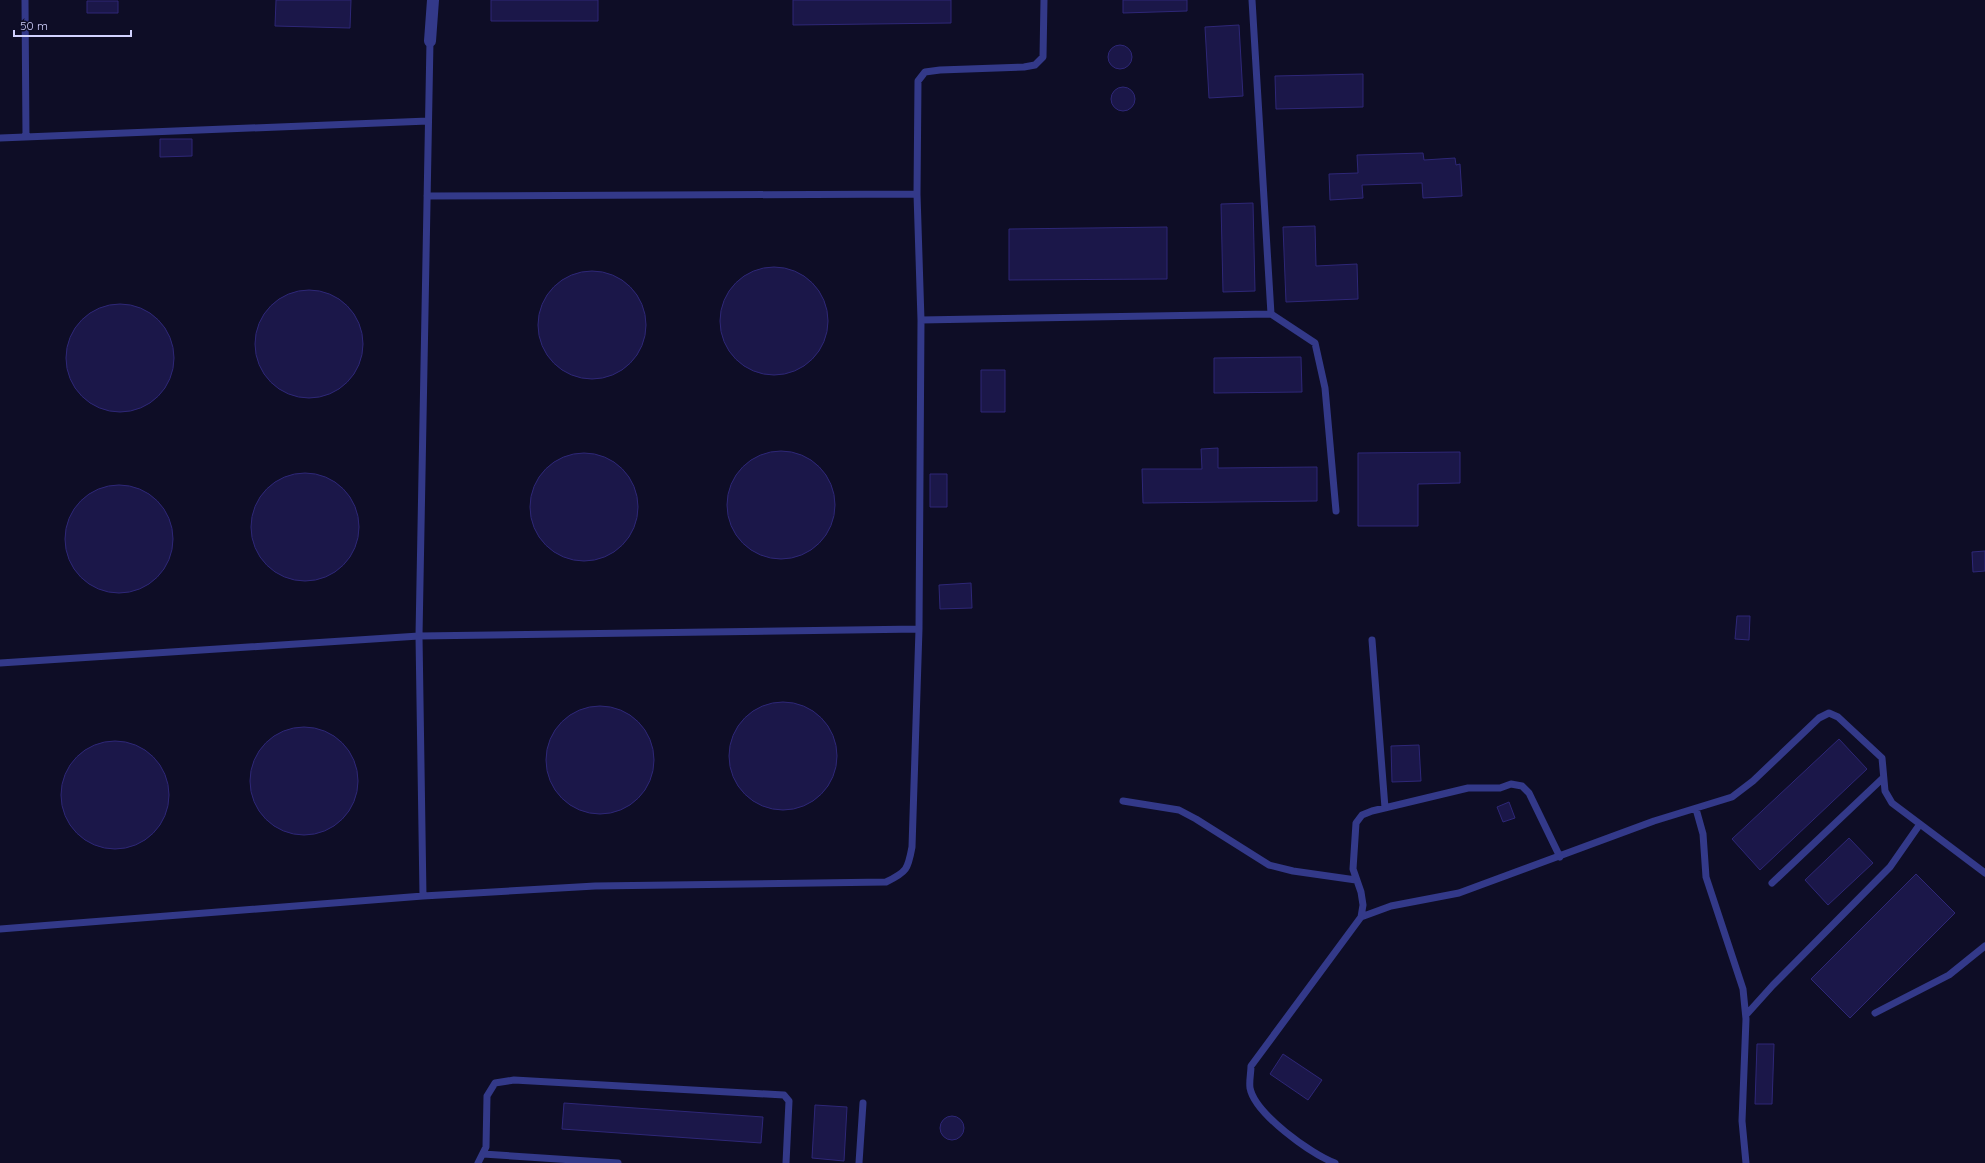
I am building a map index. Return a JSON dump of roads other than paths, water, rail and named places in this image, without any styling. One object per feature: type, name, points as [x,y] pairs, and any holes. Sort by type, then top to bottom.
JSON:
[{"type":"street","points":[[430,41],[433,0]]},
{"type":"lane","points":[[25,0],[26,137]]},
{"type":"lane","points":[[0,929],[423,896],[595,886],[886,882],[902,875],[909,864],[912,847],[919,629],[921,320],[917,194],[918,81],[925,72],[940,70],[1024,67],[1035,65],[1043,57],[1044,0]]},
{"type":"lane","points":[[1252,0],[1271,314]]},
{"type":"lane","points":[[423,896],[419,636],[430,41]]},
{"type":"lane","points":[[0,138],[428,121]]},
{"type":"lane","points":[[427,196],[917,194]]},
{"type":"lane","points":[[921,320],[1271,314],[1315,343],[1325,388],[1336,511]]},
{"type":"lane","points":[[0,663],[419,636],[919,629]]},
{"type":"lane","points":[[1372,640],[1385,808]]},
{"type":"lane","points":[[1361,917],[1391,906],[1459,893],[1560,857],[1654,821],[1732,797],[1753,781],[1818,718],[1829,713],[1838,717],[1882,758],[1885,791],[1892,803],[1985,873]]},
{"type":"lane","points":[[1772,883],[1883,778]]},
{"type":"lane","points":[[1335,1163],[1321,1160],[1282,1129],[1259,1105],[1250,1088],[1251,1066],[1361,917],[1363,905],[1361,892],[1353,869],[1356,823],[1362,815],[1385,808],[1468,788],[1500,788],[1511,784],[1522,786],[1529,793],[1560,857]]},
{"type":"lane","points":[[1123,801],[1158,805],[1179,810],[1269,865],[1293,871],[1356,880]]},
{"type":"lane","points":[[1696,809],[1703,834],[1706,877],[1743,989],[1746,1015],[1742,1121],[1746,1163]]},
{"type":"lane","points":[[1746,1015],[1773,985],[1890,867],[1907,840],[1920,824]]},
{"type":"lane","points":[[1874,1013],[1949,975],[1985,946]]},
{"type":"lane","points":[[478,1163],[486,1147],[487,1096],[495,1083],[514,1080],[784,1095],[789,1101],[786,1163]]},
{"type":"lane","points":[[859,1163],[863,1103]]},
{"type":"lane","points":[[483,1154],[618,1163]]}]
